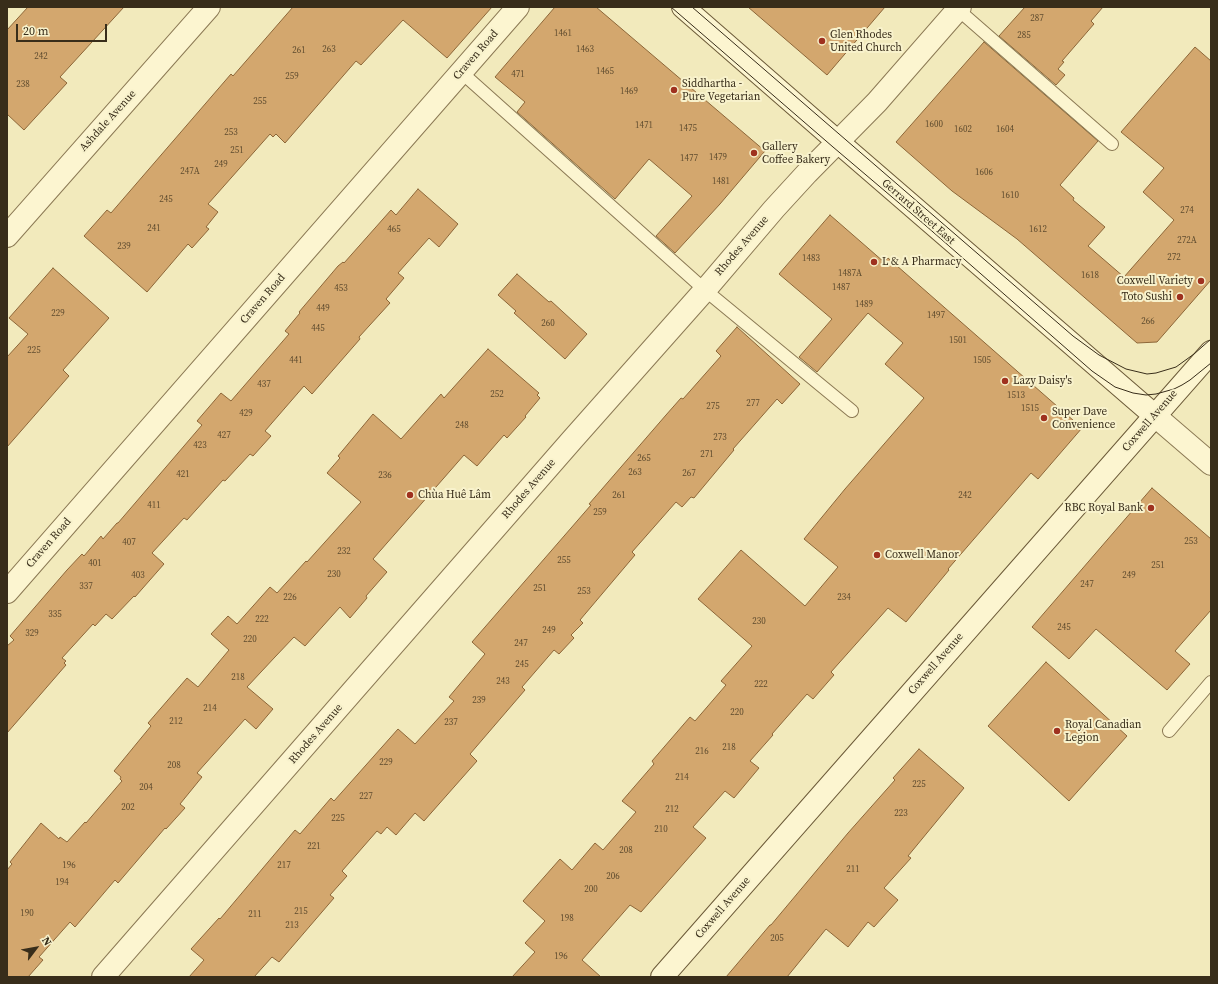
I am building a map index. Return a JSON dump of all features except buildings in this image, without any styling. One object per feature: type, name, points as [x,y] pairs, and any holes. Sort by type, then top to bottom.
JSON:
[{"type":"street","name":"Ashdale Avenue","points":[[7,236],[210,7]]},
{"type":"street","name":"Craven Road","points":[[7,592],[518,7]]},
{"type":"street","name":"Gerrard Street East","points":[[683,7],[1211,464]]},
{"type":"street","name":"Rhodes Avenue","points":[[103,977],[705,290],[774,209],[807,173],[883,96],[957,8]]},
{"type":"street","name":"Coxwell Avenue","points":[[662,977],[1154,415],[1211,352]]},
{"type":"lane","points":[[957,8],[1112,144]]},
{"type":"lane","points":[[461,72],[705,290],[852,411]]},
{"type":"lane","points":[[1169,731],[1211,682]]},
{"type":"tram line","points":[[671,7],[925,225],[1092,371],[1115,387],[1133,393],[1146,395],[1156,394],[1182,385],[1211,363]]},
{"type":"tram line","points":[[692,7],[1073,336],[1099,355],[1126,369],[1147,374],[1156,373],[1176,367],[1211,339]]},
{"type":"place","name":"Glen Rhodes United Church","points":[[822,41]]},
{"type":"place","name":"Siddhartha - Pure Vegetarian","points":[[674,90]]},
{"type":"place","name":"Gallery Coffee Bakery","points":[[754,153]]},
{"type":"place","name":"L & A Pharmacy","points":[[874,262]]},
{"type":"place","name":"Coxwell Variety","points":[[1201,281]]},
{"type":"place","name":"Toto Sushi","points":[[1180,297]]},
{"type":"place","name":"Lazy Daisy's","points":[[1005,381]]},
{"type":"place","name":"Super Dave Convenience","points":[[1044,418]]},
{"type":"place","name":"Chùa Huê Lâm","points":[[410,495]]},
{"type":"place","name":"RBC Royal Bank","points":[[1151,508]]},
{"type":"place","name":"Coxwell Manor","points":[[877,555]]},
{"type":"place","name":"Royal Canadian Legion","points":[[1057,731]]}]
